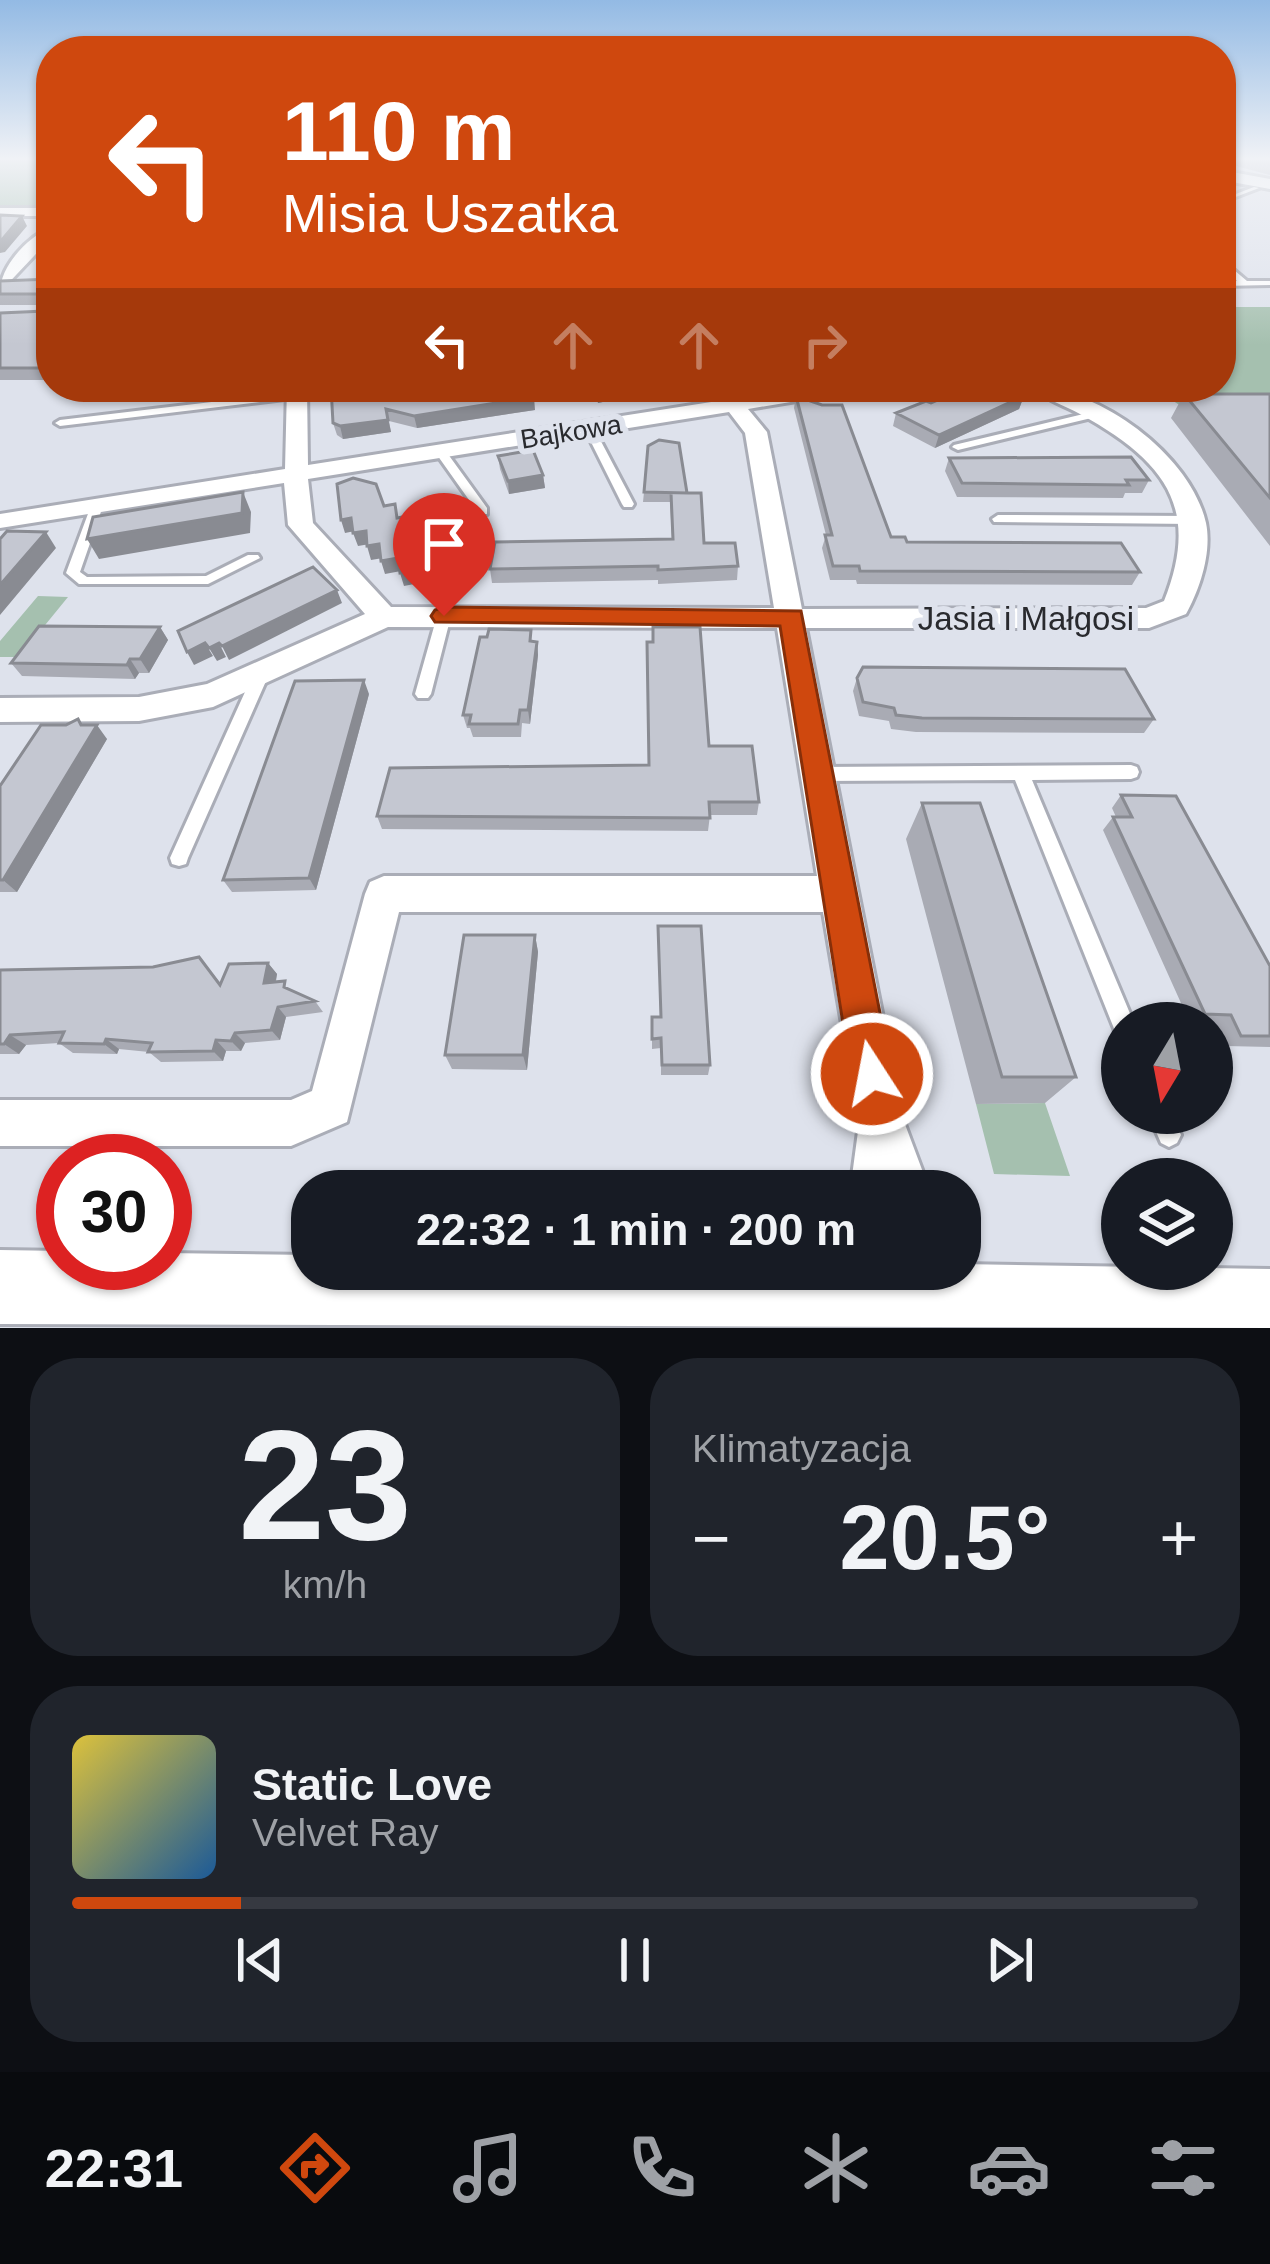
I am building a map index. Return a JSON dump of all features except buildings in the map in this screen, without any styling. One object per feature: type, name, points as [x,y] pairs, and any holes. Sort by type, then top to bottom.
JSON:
[{"type":"main road","points":[[0,1287],[904,1292],[1270,1306]]},
{"type":"street","points":[[0,287],[36,242]]},
{"type":"street","points":[[297,402],[296,512],[301,525],[385,616]]},
{"type":"street","name":"Bajkowa","points":[[0,520],[296,470],[763,402]]},
{"type":"street","points":[[1075,402],[1100,413],[1145,450],[1180,493],[1194,520]]},
{"type":"street","points":[[736,407],[756,432],[880,1119],[898,1170]]},
{"type":"street","name":"Jasia i Małgosi","points":[[792,617],[1149,618],[1176,607],[1189,574],[1194,520]]},
{"type":"street","points":[[0,738],[10,710],[139,709],[213,695],[385,616],[792,617]]},
{"type":"street","points":[[0,1123],[292,1123],[332,1106],[383,894],[837,894]]},
{"type":"street","points":[[876,1170],[880,1119]]},
{"type":"lane","points":[[1236,276],[1244,283]]},
{"type":"lane","points":[[1236,283],[1270,283]]},
{"type":"lane","points":[[60,423],[216,402]]},
{"type":"lane","points":[[958,447],[1100,413]]},
{"type":"lane","points":[[590,430],[628,504]]},
{"type":"lane","points":[[441,452],[483,511]]},
{"type":"lane","points":[[98,503],[73,573],[84,581],[208,580],[253,558]]},
{"type":"lane","points":[[998,519],[1194,520]]},
{"type":"lane","points":[[424,694],[444,616]]},
{"type":"lane","points":[[179,858],[262,672]]},
{"type":"lane","points":[[817,774],[1131,772]]},
{"type":"lane","points":[[1021,773],[1114,1002]]},
{"type":"green space","points":[[1236,307],[1270,307],[1270,417],[1184,408],[1175,402],[1236,402]]},
{"type":"green space","points":[[38,596],[68,597],[19,657],[0,657],[0,641]]},
{"type":"green space","points":[[1045,1103],[1070,1176],[994,1174],[976,1104]]},
{"type":"route","points":[[444,616],[792,617],[872,1074]]}]
